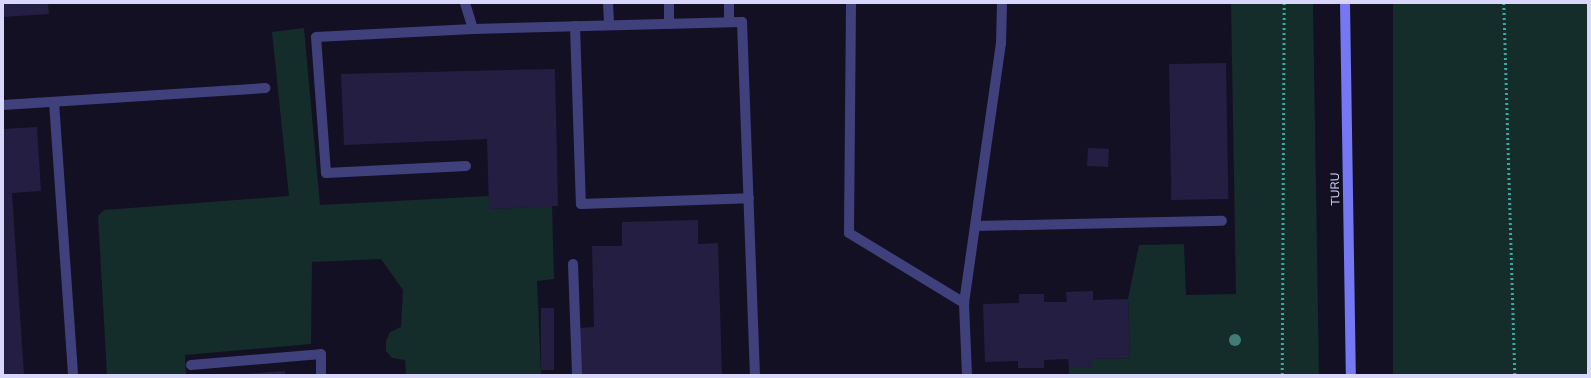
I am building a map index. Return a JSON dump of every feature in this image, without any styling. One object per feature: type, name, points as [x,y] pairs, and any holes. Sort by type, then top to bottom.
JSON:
[{"type":"main road","name":"TURU","points":[[1345,3],[1351,375]]},
{"type":"lane","points":[[465,3],[473,29]]},
{"type":"lane","points":[[608,3],[609,25]]},
{"type":"lane","points":[[669,3],[670,24]]},
{"type":"lane","points":[[729,3],[729,22]]},
{"type":"lane","points":[[852,3],[849,233],[964,303]]},
{"type":"lane","points":[[967,375],[964,303],[1001,44],[1002,3]]},
{"type":"lane","points":[[466,166],[326,173],[316,36],[473,29],[742,22],[755,375]]},
{"type":"lane","points":[[575,26],[581,204],[748,198]]},
{"type":"lane","points":[[3,105],[265,88]]},
{"type":"lane","points":[[54,102],[73,375]]},
{"type":"lane","points":[[975,226],[1222,222]]},
{"type":"lane","points":[[573,264],[577,375]]},
{"type":"lane","points":[[191,365],[321,354],[321,375]]},
{"type":"path","points":[[1282,375],[1284,3]]},
{"type":"path","points":[[1504,3],[1515,375]]},
{"type":"green space","points":[[1231,3],[1313,3],[1319,375],[1069,375],[1069,367],[1091,367],[1091,359],[1130,358],[1128,299],[1139,245],[1184,244],[1186,295],[1236,294]]},
{"type":"green space","points":[[1393,3],[1588,3],[1588,375],[1393,375]]},
{"type":"green space","points":[[304,28],[320,205],[489,196],[489,209],[552,206],[554,279],[537,281],[541,374],[557,375],[406,375],[405,360],[392,358],[386,351],[386,341],[390,332],[401,327],[403,290],[381,259],[312,262],[311,344],[185,355],[186,375],[107,375],[98,216],[104,210],[289,196],[272,32]]},
{"type":"building","points":[[3,3],[48,3],[49,14],[3,17]]},
{"type":"building","points":[[1226,63],[1228,199],[1171,200],[1169,64]]},
{"type":"building","points":[[555,69],[558,206],[489,209],[487,139],[344,145],[341,74]]},
{"type":"building","points":[[37,127],[41,191],[12,193],[24,375],[3,375],[3,129]]},
{"type":"building","points":[[1088,148],[1109,149],[1108,167],[1087,166]]},
{"type":"building","points":[[698,220],[698,244],[718,243],[722,375],[579,375],[578,328],[594,327],[592,246],[622,246],[622,222]]},
{"type":"building","points":[[1093,291],[1093,300],[1128,299],[1130,358],[1091,359],[1092,367],[1069,367],[1068,359],[1044,360],[1044,368],[1018,368],[1018,361],[985,362],[983,304],[1019,303],[1019,294],[1044,294],[1044,302],[1067,302],[1066,292]]},
{"type":"building","points":[[541,308],[554,308],[554,370],[541,370]]},
{"type":"building","points":[[285,371],[285,375],[245,375],[245,374]]}]
